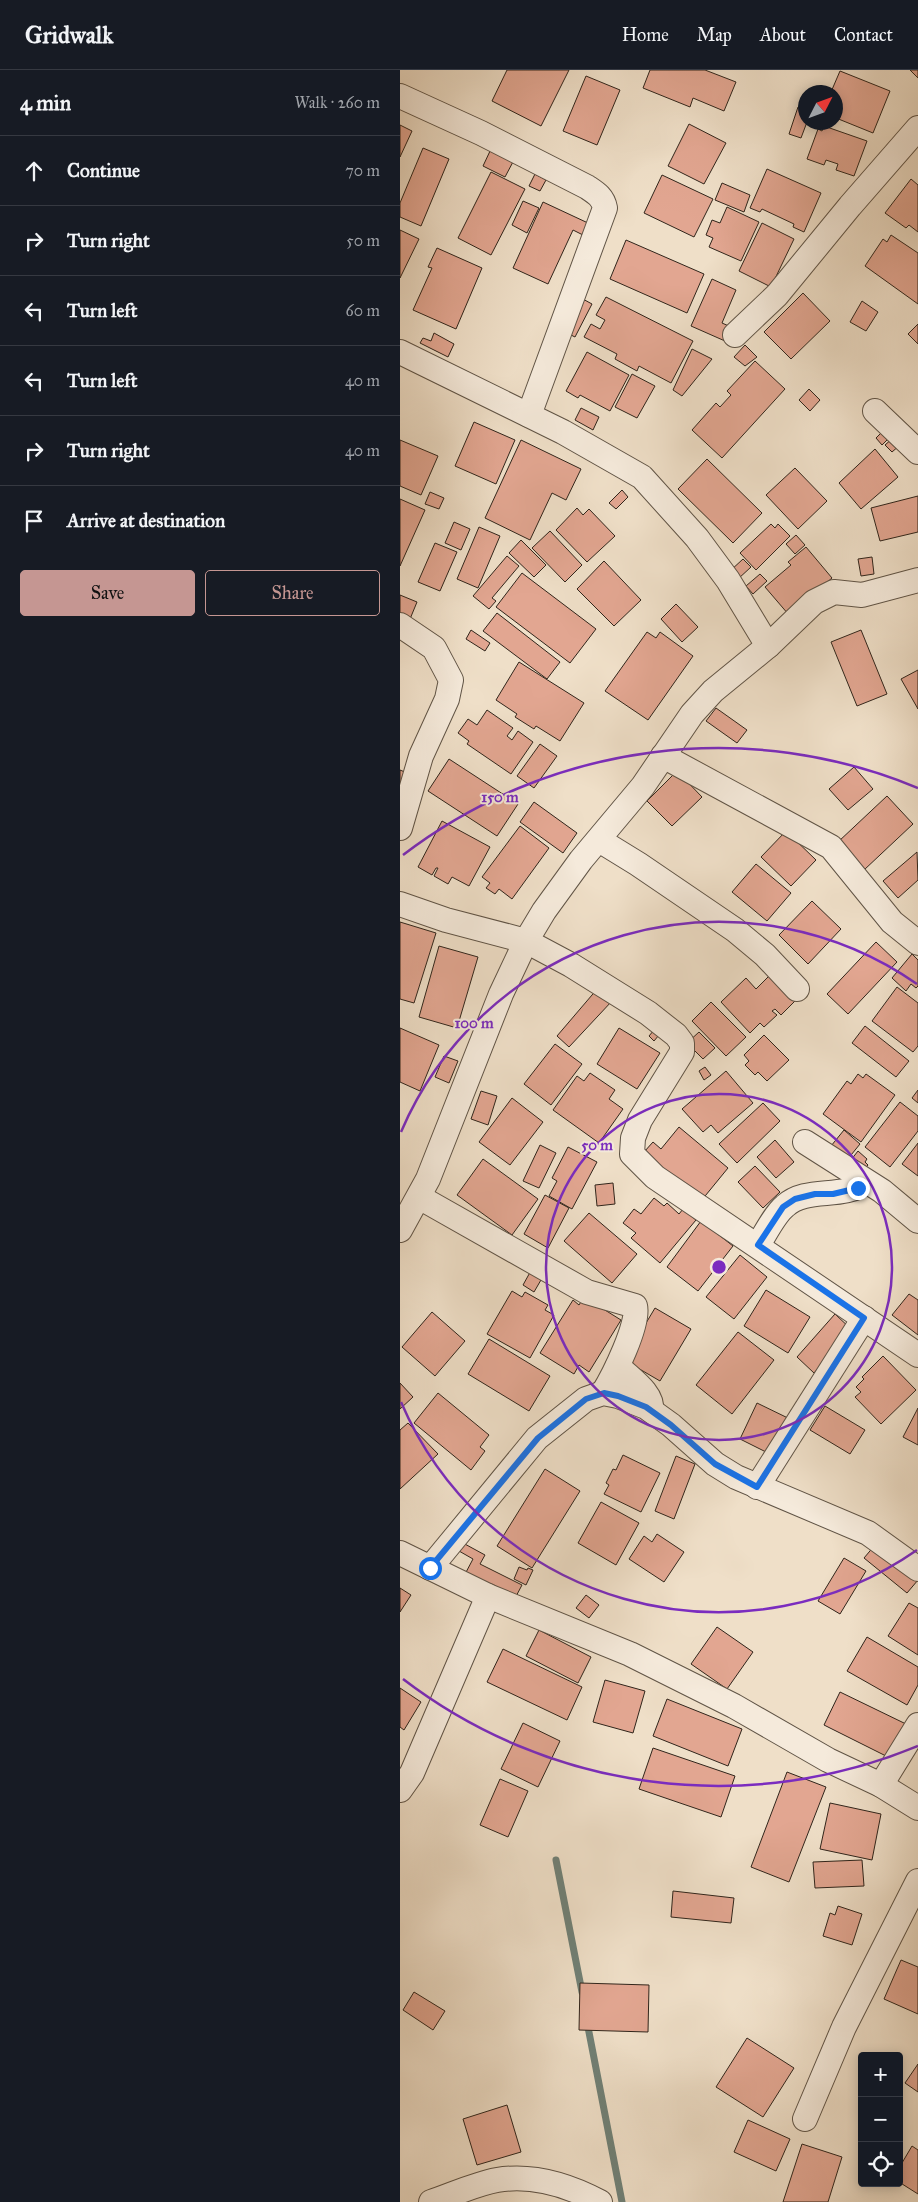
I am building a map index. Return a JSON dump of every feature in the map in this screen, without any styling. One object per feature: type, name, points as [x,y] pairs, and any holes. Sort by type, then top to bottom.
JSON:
[{"type":"street","points":[[400,96],[481,133],[587,187],[600,196],[604,202],[606,208],[529,415]]},
{"type":"street","points":[[735,335],[777,295],[856,198],[918,129]]},
{"type":"street","points":[[400,352],[563,432],[642,477],[691,531],[728,580],[768,646]]},
{"type":"street","points":[[875,411],[918,452]]},
{"type":"street","points":[[400,1230],[428,1180],[500,994],[526,942],[544,911],[581,860],[626,808],[692,714],[713,691],[768,646],[814,602],[834,592],[862,595],[918,580]]},
{"type":"street","points":[[400,625],[434,648],[451,680],[448,699],[421,756],[400,828]]},
{"type":"street","points":[[663,756],[831,847],[892,922],[918,943]]},
{"type":"street","points":[[599,840],[638,864],[735,930],[765,955],[797,989]]},
{"type":"street","points":[[400,904],[446,920],[526,942],[571,966],[648,1013],[676,1035],[682,1044],[682,1052],[640,1120],[632,1138],[632,1154],[655,1177],[918,1355]]},
{"type":"street","points":[[805,1142],[889,1197],[918,1221]]},
{"type":"street","points":[[758,1245],[783,1207],[795,1199],[815,1194],[833,1194],[858,1188],[866,1182]]},
{"type":"street","points":[[419,1197],[587,1292],[635,1306],[635,1321],[618,1366],[604,1393]]},
{"type":"street","points":[[757,1487],[864,1318]]},
{"type":"street","points":[[618,1366],[647,1395],[652,1406],[651,1410]]},
{"type":"street","points":[[430,1568],[538,1438],[586,1399],[604,1393],[618,1396],[651,1410],[715,1464],[757,1487],[868,1533],[918,1569]]},
{"type":"street","points":[[400,1552],[488,1596],[630,1654],[734,1706],[828,1760],[881,1786],[918,1808]]},
{"type":"street","points":[[400,1790],[412,1773],[488,1596]]},
{"type":"street","points":[[881,1786],[918,1725]]},
{"type":"street","points":[[805,2119],[844,2028],[918,1881]]},
{"type":"street","points":[[431,2202],[496,2180],[529,2178],[547,2181],[597,2200]]},
{"type":"building","points":[[507,70],[569,70],[541,126],[492,101]]},
{"type":"building","points":[[650,70],[705,70],[736,82],[724,111],[693,98],[690,107],[643,88]]},
{"type":"building","points":[[910,70],[918,70],[918,78]]},
{"type":"building","points":[[840,71],[890,91],[873,133],[843,121],[843,85],[834,85]]},
{"type":"building","points":[[586,76],[620,90],[597,145],[563,131]]},
{"type":"building","points":[[798,107],[798,130],[804,130],[801,138],[789,134]]},
{"type":"building","points":[[689,124],[726,143],[704,184],[668,166]]},
{"type":"building","points":[[400,125],[412,131],[400,157]]},
{"type":"building","points":[[818,130],[835,130],[867,141],[854,176],[836,170],[838,164],[826,160],[824,165],[807,159]]},
{"type":"building","points":[[423,148],[449,159],[421,226],[400,217],[400,203]]},
{"type":"building","points":[[491,149],[514,160],[505,177],[483,166]]},
{"type":"building","points":[[767,169],[821,193],[804,232],[793,227],[794,224],[762,209],[760,212],[750,208]]},
{"type":"building","points":[[491,172],[525,189],[491,255],[458,238]]},
{"type":"building","points":[[535,174],[546,180],[540,191],[529,186]]},
{"type":"building","points":[[662,175],[713,199],[694,237],[644,213]]},
{"type":"building","points":[[911,179],[918,185],[918,232],[909,225],[906,228],[885,213]]},
{"type":"building","points":[[722,183],[750,195],[744,212],[715,200]]},
{"type":"building","points":[[523,201],[539,208],[527,233],[512,225]]},
{"type":"building","points":[[543,202],[588,223],[583,235],[573,230],[548,284],[513,268]]},
{"type":"building","points":[[727,207],[759,222],[741,261],[709,247],[713,238],[706,235],[712,220],[720,223]]},
{"type":"building","points":[[762,223],[794,239],[771,287],[739,271]]},
{"type":"building","points":[[400,230],[419,239],[400,278]]},
{"type":"building","points":[[891,235],[918,253],[918,304],[865,266],[883,239],[887,242]]},
{"type":"building","points":[[626,240],[704,274],[687,313],[610,279]]},
{"type":"building","points":[[437,248],[482,268],[456,329],[413,310],[432,268],[428,267]]},
{"type":"building","points":[[712,279],[736,290],[722,323],[731,327],[725,341],[691,326]]},
{"type":"building","points":[[803,293],[830,321],[791,359],[764,332]]},
{"type":"building","points":[[606,297],[693,341],[671,383],[639,366],[637,371],[615,359],[617,354],[584,337],[591,324],[600,329],[605,320],[596,315]]},
{"type":"building","points":[[581,298],[592,304],[575,337],[563,331]]},
{"type":"building","points":[[862,301],[878,312],[866,331],[850,322]]},
{"type":"building","points":[[918,324],[918,344],[908,334]]},
{"type":"building","points":[[434,333],[454,344],[448,357],[420,343],[423,338],[431,341]]},
{"type":"building","points":[[745,345],[757,357],[745,366],[734,357]]},
{"type":"building","points":[[692,349],[712,359],[682,396],[673,390]]},
{"type":"building","points":[[587,352],[629,375],[610,411],[580,395],[578,398],[566,391]]},
{"type":"building","points":[[755,361],[785,389],[722,458],[692,430],[716,403],[720,407],[731,395],[727,391]]},
{"type":"building","points":[[632,374],[655,386],[637,418],[615,407]]},
{"type":"building","points":[[809,389],[820,400],[810,411],[799,400]]},
{"type":"building","points":[[581,408],[599,417],[593,430],[575,420]]},
{"type":"building","points":[[474,422],[515,440],[496,484],[455,466]]},
{"type":"building","points":[[884,430],[891,436],[882,445],[876,438]]},
{"type":"building","points":[[893,438],[900,445],[892,452],[885,445]]},
{"type":"building","points":[[400,440],[438,456],[421,495],[400,486]]},
{"type":"building","points":[[521,440],[581,469],[566,500],[552,493],[530,540],[485,518]]},
{"type":"building","points":[[875,449],[898,477],[861,509],[839,483]]},
{"type":"building","points":[[707,459],[762,513],[733,543],[678,489]]},
{"type":"building","points":[[795,468],[827,501],[798,529],[766,495]]},
{"type":"building","points":[[622,490],[628,497],[616,509],[609,503]]},
{"type":"building","points":[[430,492],[444,498],[439,509],[425,504]]},
{"type":"building","points":[[918,496],[918,532],[880,541],[871,508]]},
{"type":"building","points":[[400,499],[425,510],[400,566]]},
{"type":"building","points":[[577,508],[583,515],[589,509],[615,536],[587,562],[556,530]]},
{"type":"building","points":[[454,522],[470,529],[461,550],[445,543]]},
{"type":"building","points":[[771,524],[775,528],[778,524],[790,536],[756,570],[740,553]]},
{"type":"building","points":[[479,527],[500,536],[478,588],[457,579]]},
{"type":"building","points":[[550,531],[582,565],[565,582],[532,548]]},
{"type":"building","points":[[796,535],[805,545],[795,554],[786,544]]},
{"type":"building","points":[[521,540],[546,565],[534,577],[509,553]]},
{"type":"building","points":[[435,543],[457,552],[440,591],[418,582]]},
{"type":"building","points":[[806,547],[832,578],[789,615],[765,587],[791,565],[788,562]]},
{"type":"building","points":[[507,556],[519,566],[492,598],[496,601],[489,609],[473,596]]},
{"type":"building","points":[[872,557],[874,574],[861,576],[858,559]]},
{"type":"building","points":[[743,559],[751,567],[738,579],[730,571]]},
{"type":"building","points":[[604,561],[641,600],[614,626],[577,589]]},
{"type":"building","points":[[522,573],[596,629],[570,663],[496,607]]},
{"type":"building","points":[[760,574],[767,581],[753,594],[746,586]]},
{"type":"building","points":[[400,595],[417,602],[410,619],[400,615]]},
{"type":"building","points":[[676,604],[698,627],[682,642],[661,619]]},
{"type":"building","points":[[497,613],[560,662],[547,679],[483,631]]},
{"type":"building","points":[[471,630],[490,643],[485,651],[466,639]]},
{"type":"building","points":[[861,630],[887,694],[857,706],[831,642]]},
{"type":"building","points":[[647,632],[656,638],[660,632],[693,656],[648,720],[605,691]]},
{"type":"building","points":[[519,662],[584,703],[560,741],[536,726],[534,729],[515,717],[517,714],[496,700]]},
{"type":"building","points":[[918,670],[918,709],[901,679]]},
{"type":"building","points":[[716,708],[747,730],[737,743],[706,721]]},
{"type":"building","points":[[487,710],[513,728],[507,736],[512,740],[518,731],[533,742],[511,774],[467,744],[469,741],[458,733],[468,719],[477,725]]},
{"type":"building","points":[[540,744],[557,756],[534,788],[517,776]]},
{"type":"building","points":[[449,759],[518,804],[497,836],[428,791]]},
{"type":"building","points":[[854,767],[873,789],[848,810],[829,789]]},
{"type":"building","points":[[400,770],[412,775],[400,794]]},
{"type":"building","points":[[677,771],[702,797],[672,826],[647,801]]},
{"type":"building","points":[[887,796],[913,824],[864,870],[838,842]]},
{"type":"building","points":[[534,802],[577,833],[563,853],[520,822]]},
{"type":"building","points":[[442,821],[490,847],[469,886],[452,877],[448,884],[434,876],[438,868],[436,868],[432,875],[418,867]]},
{"type":"building","points":[[520,826],[549,848],[512,899],[499,889],[495,894],[486,888],[490,883],[482,877]]},
{"type":"building","points":[[786,831],[816,860],[791,886],[761,857]]},
{"type":"building","points":[[917,852],[918,880],[898,898],[883,881]]},
{"type":"building","points":[[756,864],[791,893],[767,921],[732,892]]},
{"type":"building","points":[[812,901],[841,929],[808,964],[779,935]]},
{"type":"building","points":[[400,922],[436,933],[414,1003],[400,999]]},
{"type":"building","points":[[876,942],[897,962],[848,1014],[827,994]]},
{"type":"building","points":[[439,946],[478,957],[457,1028],[419,1017]]},
{"type":"building","points":[[912,954],[918,960],[918,986],[916,988],[911,984],[906,991],[892,978]]},
{"type":"building","points":[[771,974],[796,1000],[781,1015],[775,1009],[772,1011],[777,1015],[764,1027],[760,1023],[750,1033],[721,1002],[746,978],[756,989]]},
{"type":"building","points":[[897,987],[918,1003],[918,1046],[913,1052],[872,1021]]},
{"type":"building","points":[[598,988],[612,1001],[569,1047],[557,1036]]},
{"type":"building","points":[[711,1002],[746,1037],[726,1056],[692,1021]]},
{"type":"building","points":[[865,1026],[909,1061],[896,1077],[852,1043]]},
{"type":"building","points":[[400,1028],[439,1045],[420,1091],[400,1082]]},
{"type":"building","points":[[619,1028],[660,1053],[637,1089],[597,1064]]},
{"type":"building","points":[[654,1030],[659,1035],[654,1041],[649,1036]]},
{"type":"building","points":[[699,1032],[715,1048],[703,1059],[687,1043]]},
{"type":"building","points":[[764,1035],[789,1060],[767,1081],[758,1072],[755,1075],[745,1065],[749,1061],[744,1055]]},
{"type":"building","points":[[555,1044],[582,1064],[551,1105],[524,1084]]},
{"type":"building","points":[[444,1056],[458,1061],[449,1083],[435,1077]]},
{"type":"building","points":[[705,1067],[711,1075],[704,1080],[699,1071]]},
{"type":"building","points":[[726,1071],[753,1103],[718,1133],[711,1125],[703,1132],[682,1109]]},
{"type":"building","points":[[590,1073],[615,1090],[609,1099],[623,1109],[599,1143],[553,1110],[577,1076],[584,1081]]},
{"type":"building","points":[[858,1074],[863,1078],[866,1074],[895,1095],[861,1142],[823,1114],[847,1081],[851,1084]]},
{"type":"building","points":[[918,1090],[918,1103],[912,1098]]},
{"type":"building","points":[[481,1091],[497,1096],[488,1125],[471,1119]]},
{"type":"building","points":[[512,1098],[543,1122],[510,1165],[479,1142]]},
{"type":"building","points":[[900,1102],[918,1116],[918,1131],[890,1167],[865,1147]]},
{"type":"building","points":[[763,1103],[780,1121],[737,1163],[719,1144]]},
{"type":"building","points":[[679,1127],[728,1168],[701,1201],[644,1152],[653,1142],[661,1149]]},
{"type":"building","points":[[844,1130],[860,1144],[847,1160],[831,1146]]},
{"type":"building","points":[[775,1140],[794,1162],[776,1178],[757,1157]]},
{"type":"building","points":[[918,1143],[918,1176],[902,1164]]},
{"type":"building","points":[[540,1145],[556,1153],[539,1188],[523,1181]]},
{"type":"building","points":[[568,1147],[597,1162],[572,1209],[549,1196],[557,1181],[552,1178]]},
{"type":"building","points":[[858,1151],[867,1159],[865,1162],[868,1165],[863,1171],[847,1165]]},
{"type":"building","points":[[483,1159],[538,1199],[512,1235],[457,1195]]},
{"type":"building","points":[[755,1166],[780,1192],[763,1208],[738,1182]]},
{"type":"building","points":[[613,1183],[615,1204],[597,1206],[595,1185]]},
{"type":"building","points":[[545,1195],[569,1208],[548,1248],[524,1234]]},
{"type":"building","points":[[654,1198],[664,1206],[667,1203],[679,1214],[683,1209],[696,1220],[660,1263],[631,1238],[636,1233],[623,1223],[634,1209],[641,1214]]},
{"type":"building","points":[[589,1213],[637,1254],[612,1283],[564,1241]]},
{"type":"building","points":[[701,1221],[733,1246],[698,1291],[667,1267]]},
{"type":"building","points":[[740,1255],[767,1277],[734,1319],[706,1297]]},
{"type":"building","points":[[533,1267],[545,1273],[534,1292],[523,1285]]},
{"type":"building","points":[[766,1290],[810,1317],[788,1353],[744,1326]]},
{"type":"building","points":[[512,1291],[522,1297],[525,1292],[548,1305],[545,1310],[554,1315],[530,1358],[487,1334]]},
{"type":"building","points":[[909,1294],[918,1300],[918,1335],[892,1315]]},
{"type":"building","points":[[584,1297],[621,1320],[589,1372],[579,1365],[574,1374],[540,1353],[573,1300],[579,1305]]},
{"type":"building","points":[[655,1308],[691,1329],[660,1381],[624,1360]]},
{"type":"building","points":[[432,1312],[465,1341],[435,1376],[402,1347]]},
{"type":"building","points":[[835,1314],[852,1330],[814,1373],[797,1357]]},
{"type":"building","points":[[738,1332],[774,1360],[732,1414],[696,1385]]},
{"type":"building","points":[[489,1339],[550,1376],[529,1411],[468,1374]]},
{"type":"building","points":[[883,1356],[916,1390],[881,1424],[855,1397],[861,1392],[856,1387],[864,1379],[862,1377]]},
{"type":"building","points":[[400,1383],[413,1397],[400,1409]]},
{"type":"building","points":[[438,1393],[489,1435],[480,1447],[485,1451],[471,1470],[414,1423]]},
{"type":"building","points":[[757,1403],[792,1420],[774,1456],[740,1439]]},
{"type":"building","points":[[825,1406],[865,1430],[850,1454],[810,1430]]},
{"type":"building","points":[[918,1408],[918,1445],[903,1437]]},
{"type":"building","points":[[408,1423],[438,1454],[400,1489],[400,1430]]},
{"type":"building","points":[[623,1455],[660,1473],[641,1512],[604,1494],[609,1485],[606,1483],[613,1469],[616,1470]]},
{"type":"building","points":[[676,1456],[695,1464],[674,1519],[655,1511]]},
{"type":"building","points":[[545,1469],[580,1491],[532,1568],[497,1546]]},
{"type":"building","points":[[601,1502],[639,1523],[616,1565],[578,1543]]},
{"type":"building","points":[[657,1534],[684,1552],[664,1582],[629,1559],[644,1536],[652,1542]]},
{"type":"building","points":[[463,1543],[485,1555],[480,1564],[522,1585],[513,1602],[464,1576],[473,1559],[459,1551]]},
{"type":"building","points":[[875,1545],[918,1580],[907,1593],[864,1558]]},
{"type":"building","points":[[844,1558],[866,1571],[840,1614],[818,1601]]},
{"type":"building","points":[[519,1567],[533,1570],[526,1585],[514,1579]]},
{"type":"building","points":[[400,1588],[411,1595],[400,1612]]},
{"type":"building","points":[[586,1595],[599,1605],[589,1618],[576,1608]]},
{"type":"building","points":[[909,1603],[918,1608],[918,1655],[888,1636]]},
{"type":"building","points":[[717,1627],[753,1652],[727,1689],[691,1664]]},
{"type":"building","points":[[539,1630],[591,1657],[578,1683],[526,1656]]},
{"type":"building","points":[[867,1637],[918,1667],[918,1685],[907,1705],[847,1671]]},
{"type":"building","points":[[503,1649],[582,1687],[567,1720],[487,1682]]},
{"type":"building","points":[[605,1680],[645,1691],[633,1733],[593,1722]]},
{"type":"building","points":[[400,1688],[421,1702],[404,1730],[400,1727]]},
{"type":"building","points":[[840,1692],[906,1724],[890,1758],[824,1725]]},
{"type":"building","points":[[667,1699],[742,1729],[728,1766],[653,1736]]},
{"type":"building","points":[[523,1723],[560,1741],[538,1787],[501,1769]]},
{"type":"building","points":[[653,1748],[735,1776],[721,1817],[639,1789]]},
{"type":"building","points":[[787,1772],[826,1787],[789,1882],[751,1867]]},
{"type":"building","points":[[500,1779],[528,1791],[508,1837],[480,1825]]},
{"type":"building","points":[[830,1803],[881,1814],[872,1860],[820,1849]]},
{"type":"building","points":[[862,1860],[864,1886],[815,1888],[813,1862]]},
{"type":"building","points":[[673,1891],[734,1898],[731,1923],[671,1917]]},
{"type":"building","points":[[838,1906],[862,1914],[852,1945],[823,1936],[830,1913],[835,1915]]},
{"type":"building","points":[[901,1960],[918,1967],[918,2014],[884,1999]]},
{"type":"building","points":[[580,1983],[649,1985],[648,2032],[579,2030]]},
{"type":"building","points":[[414,1992],[445,2011],[433,2030],[403,2010]]},
{"type":"building","points":[[747,2038],[794,2068],[763,2117],[716,2087]]},
{"type":"building","points":[[918,2064],[918,2092],[905,2083]]},
{"type":"building","points":[[507,2105],[521,2152],[477,2165],[463,2119]]},
{"type":"building","points":[[748,2120],[790,2139],[776,2171],[734,2152]]},
{"type":"building","points":[[802,2144],[842,2157],[828,2202],[783,2202]]},
{"type":"building","points":[[912,2146],[918,2150],[918,2194],[903,2185],[903,2161]]},
{"type":"waterway","points":[[556,1860],[582,1992]]},
{"type":"waterway","points":[[587,2022],[622,2202]]},
{"type":"route","points":[[430,1568],[538,1438],[586,1399],[604,1393],[618,1396],[646,1407],[671,1425],[715,1464],[757,1487],[864,1318],[758,1245],[783,1207],[795,1199],[815,1194],[833,1194],[858,1188]]}]
